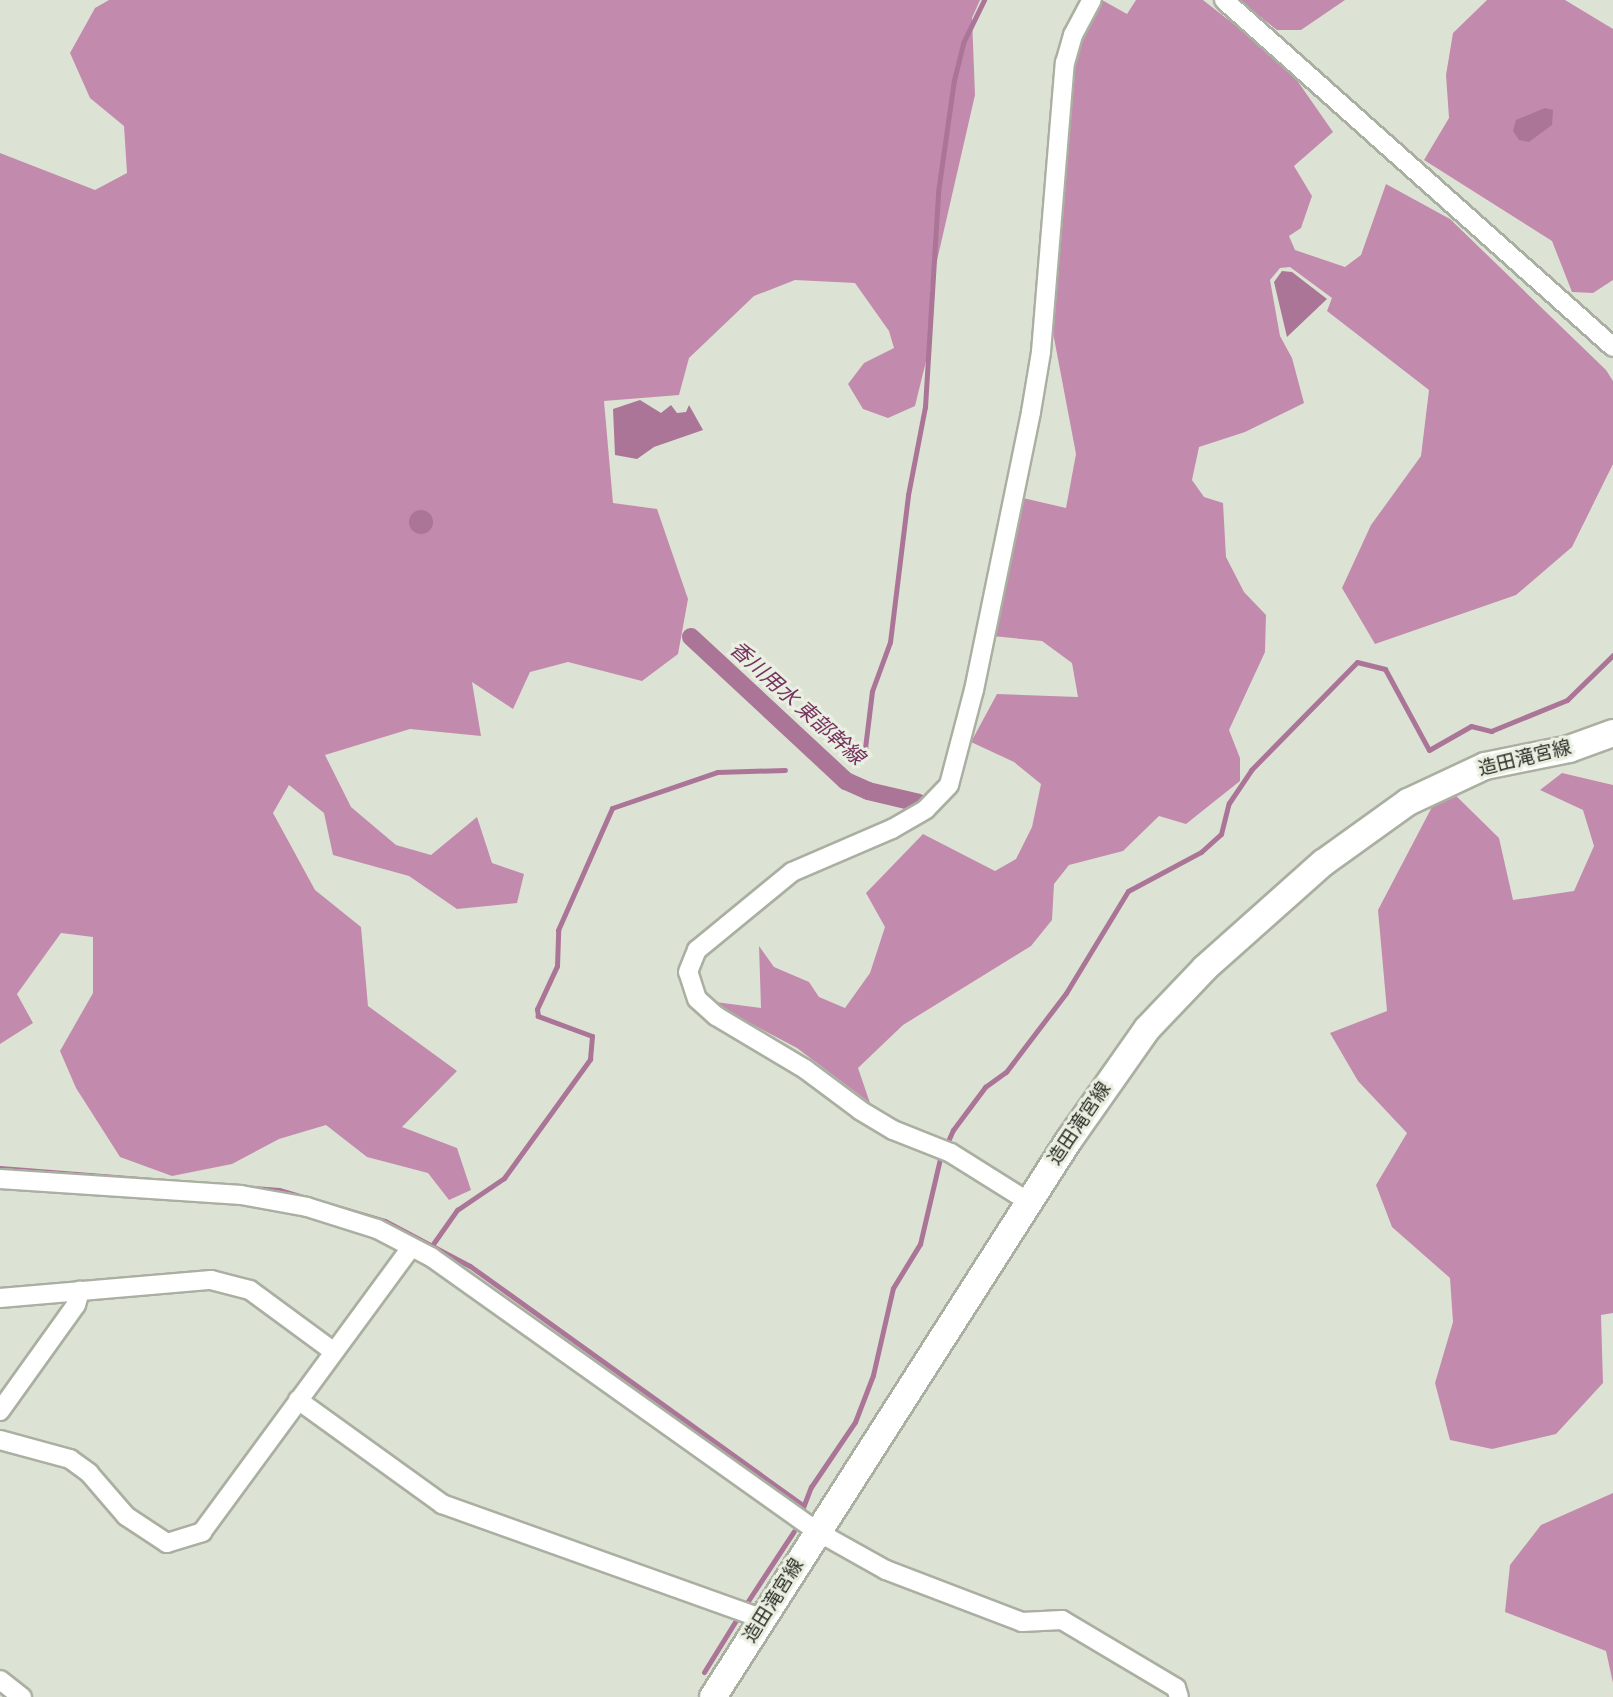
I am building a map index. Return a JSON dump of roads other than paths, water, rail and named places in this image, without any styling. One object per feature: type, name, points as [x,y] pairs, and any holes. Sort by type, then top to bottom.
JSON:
[{"type":"main road","name":"造田滝宮線","points":[[713,1697],[1029,1202],[1147,1029],[1205,968],[1323,863],[1408,802],[1485,766],[1569,749],[1613,733]]},
{"type":"street","points":[[1029,1202],[944,1149],[882,1124],[805,1069],[716,1016],[697,999],[688,972],[696,950],[792,872],[892,829],[926,809],[948,785],[974,690],[1041,352],[1065,63],[1073,35],[1092,0]]},
{"type":"street","points":[[1224,0],[1613,347]]},
{"type":"street","points":[[0,1179],[241,1195],[307,1207],[377,1229],[411,1247],[632,1397],[818,1532],[886,1570],[1022,1622],[1062,1620],[1176,1688],[1179,1697]]},
{"type":"street","points":[[0,1440],[70,1459],[89,1473],[126,1516],[167,1543],[178,1543],[202,1532],[411,1247]]},
{"type":"street","points":[[0,1298],[211,1280],[250,1290],[334,1352]]},
{"type":"street","points":[[0,1411],[76,1305],[80,1291]]},
{"type":"street","points":[[298,1400],[450,1508],[764,1619]]},
{"type":"street","points":[[0,1680],[22,1697]]},
{"type":"waterway","points":[[851,752],[865,748],[872,691],[890,642],[908,495],[925,407],[938,192],[954,80],[963,43],[984,0]]},
{"type":"waterway","name":"香川用水 東部幹線","points":[[691,637],[846,781],[868,791],[919,803]]},
{"type":"waterway","points":[[802,1510],[811,1487],[855,1422],[873,1375],[893,1288],[920,1244],[940,1159],[953,1130],[985,1087],[1006,1072],[1066,993],[1128,891],[1201,852],[1221,834],[1229,803],[1251,770],[1357,662],[1385,669],[1429,750],[1471,726],[1491,731],[1567,700],[1613,655]]},
{"type":"waterway","points":[[433,1244],[457,1210],[504,1178],[590,1059],[592,1036],[538,1016],[537,1009],[557,966],[558,930],[612,808],[717,772],[785,770]]},
{"type":"waterway","points":[[0,1168],[279,1190],[385,1221],[470,1266],[803,1505]]},
{"type":"waterway","points":[[746,1604],[794,1531]]},
{"type":"waterway","points":[[704,1672],[738,1617]]}]
